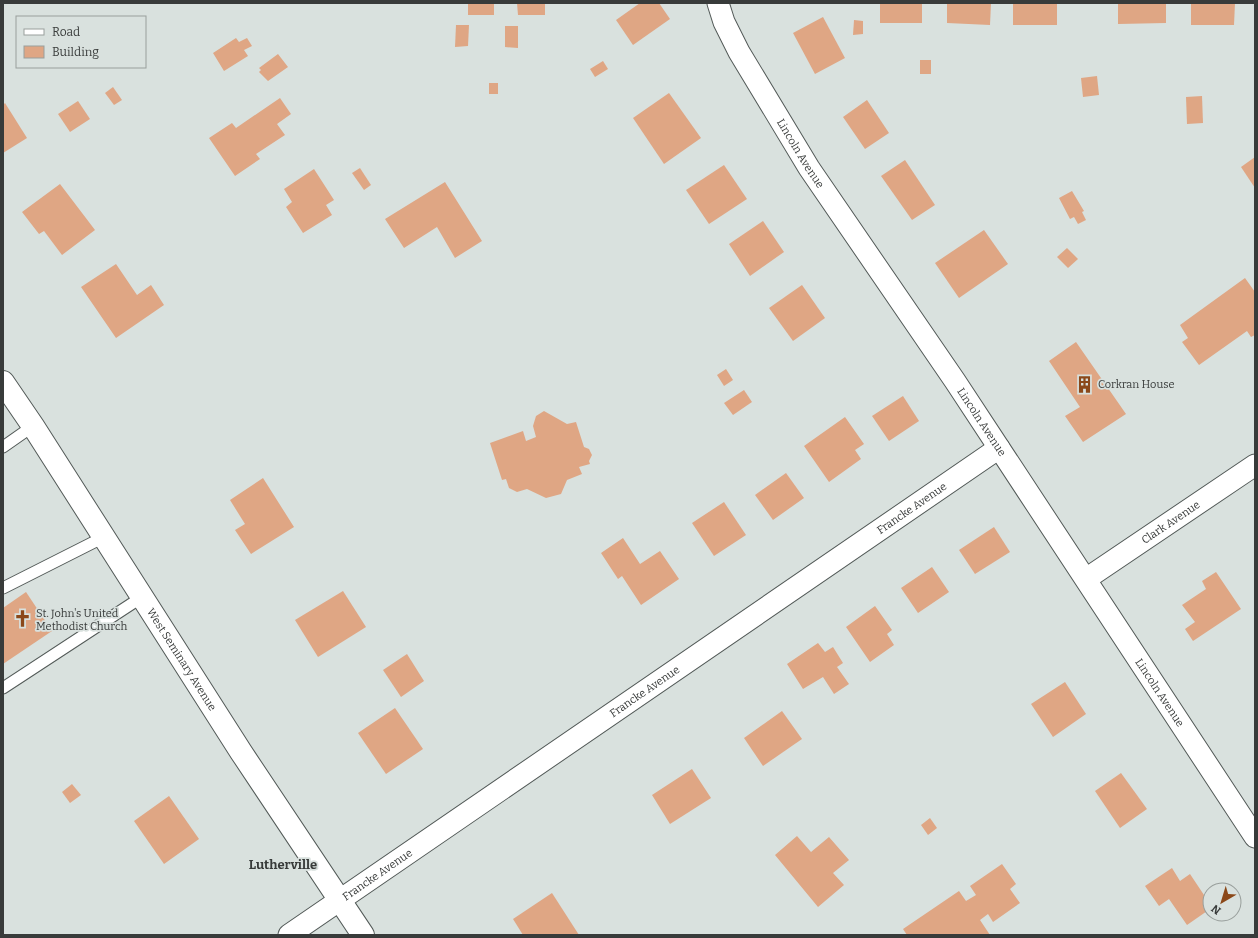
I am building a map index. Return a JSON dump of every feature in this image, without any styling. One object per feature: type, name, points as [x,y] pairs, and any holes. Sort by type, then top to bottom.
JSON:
[{"type":"main road","name":"West Seminary Avenue","points":[[3,382],[33,426],[241,752],[364,935]]},
{"type":"street","name":"Lincoln Avenue","points":[[718,3],[724,22],[739,52],[778,120],[809,168],[1000,448],[1255,836]]},
{"type":"street","name":"Francke Avenue","points":[[289,935],[1000,448]]},
{"type":"street","name":"Clark Avenue","points":[[1086,579],[1255,465]]},
{"type":"lane","points":[[3,446],[33,426]]},
{"type":"lane","points":[[3,588],[104,537]]},
{"type":"lane","points":[[3,688],[142,597]]},
{"type":"building","points":[[468,3],[494,3],[494,15],[468,15]]},
{"type":"building","points":[[517,3],[545,3],[545,15],[518,15]]},
{"type":"building","points":[[640,3],[659,3],[670,19],[633,45],[616,20]]},
{"type":"building","points":[[880,3],[922,3],[922,23],[880,23]]},
{"type":"building","points":[[947,3],[991,3],[990,25],[947,23]]},
{"type":"building","points":[[1013,3],[1057,3],[1057,25],[1013,25]]},
{"type":"building","points":[[1118,3],[1166,3],[1166,23],[1118,24]]},
{"type":"building","points":[[1191,3],[1235,3],[1234,25],[1191,25]]},
{"type":"building","points":[[823,17],[845,58],[815,74],[793,33]]},
{"type":"building","points":[[854,20],[863,21],[863,34],[853,35]]},
{"type":"building","points":[[456,25],[469,25],[468,46],[455,47]]},
{"type":"building","points":[[505,26],[518,26],[518,48],[505,47]]},
{"type":"building","points":[[236,38],[239,42],[247,38],[252,46],[244,50],[248,56],[224,71],[213,53]]},
{"type":"building","points":[[278,54],[288,67],[268,81],[259,72],[261,70],[259,68]]},
{"type":"building","points":[[920,60],[931,60],[931,74],[920,74]]},
{"type":"building","points":[[603,61],[608,69],[595,77],[590,69]]},
{"type":"building","points":[[1097,76],[1099,95],[1083,97],[1081,78]]},
{"type":"building","points":[[489,83],[498,83],[498,94],[489,94]]},
{"type":"building","points":[[113,87],[122,100],[114,105],[105,93]]},
{"type":"building","points":[[669,93],[701,138],[664,164],[633,118]]},
{"type":"building","points":[[1202,96],[1203,123],[1187,124],[1186,97]]},
{"type":"building","points":[[280,98],[291,114],[277,124],[285,135],[256,154],[260,159],[235,176],[209,138],[232,123],[236,128]]},
{"type":"building","points":[[867,100],[889,133],[865,149],[843,117]]},
{"type":"building","points":[[78,101],[90,119],[70,132],[58,114]]},
{"type":"building","points":[[5,103],[27,138],[3,153],[3,105]]},
{"type":"building","points":[[1255,157],[1255,188],[1241,167]]},
{"type":"building","points":[[905,160],[935,205],[912,220],[881,176]]},
{"type":"building","points":[[724,165],[747,199],[709,224],[686,190]]},
{"type":"building","points":[[360,168],[371,185],[364,190],[352,173]]},
{"type":"building","points":[[314,169],[334,200],[326,205],[332,215],[303,233],[286,207],[292,202],[284,189]]},
{"type":"building","points":[[445,182],[482,241],[455,258],[437,227],[404,248],[385,219]]},
{"type":"building","points":[[60,184],[95,230],[62,255],[44,231],[39,234],[22,212]]},
{"type":"building","points":[[1072,191],[1084,211],[1082,212],[1086,220],[1078,224],[1074,217],[1070,219],[1059,198]]},
{"type":"building","points":[[763,221],[784,252],[750,276],[729,244]]},
{"type":"building","points":[[984,230],[1008,264],[959,298],[935,263]]},
{"type":"building","points":[[1067,248],[1078,259],[1068,268],[1057,257]]},
{"type":"building","points":[[116,264],[137,295],[151,285],[164,305],[116,338],[81,287]]},
{"type":"building","points":[[1245,278],[1255,292],[1255,335],[1251,337],[1247,331],[1199,365],[1182,342],[1188,338],[1180,325]]},
{"type":"building","points":[[802,285],[825,318],[793,341],[769,308]]},
{"type":"building","name":"Corkran House","points":[[1076,342],[1126,414],[1083,442],[1065,416],[1080,407],[1049,361]]},
{"type":"building","points":[[726,369],[733,380],[724,386],[717,375]]},
{"type":"building","points":[[744,390],[752,402],[733,415],[724,403]]},
{"type":"building","points":[[903,396],[919,421],[889,441],[872,416]]},
{"type":"building","points":[[544,411],[567,424],[576,422],[584,447],[589,449],[592,455],[589,461],[590,464],[579,467],[582,474],[567,480],[561,494],[546,498],[527,489],[517,492],[509,488],[506,479],[502,480],[490,443],[523,431],[526,441],[536,437],[533,426],[536,416]]},
{"type":"building","points":[[845,417],[864,444],[855,450],[861,459],[829,482],[804,446]]},
{"type":"building","points":[[786,473],[804,498],[773,520],[755,495]]},
{"type":"building","points":[[263,478],[294,527],[251,554],[235,530],[245,524],[230,500]]},
{"type":"building","points":[[724,502],[746,535],[714,556],[692,523]]},
{"type":"building","points":[[994,527],[1010,552],[975,574],[959,550]]},
{"type":"building","points":[[623,538],[640,564],[660,551],[679,579],[641,605],[622,576],[618,579],[601,553]]},
{"type":"building","points":[[932,567],[949,592],[918,613],[901,588]]},
{"type":"building","points":[[1216,572],[1241,609],[1193,641],[1185,629],[1195,622],[1182,605],[1206,589],[1202,581]]},
{"type":"building","points":[[343,591],[366,627],[318,657],[295,620]]},
{"type":"building","name":"St. John's United Methodist Church","points":[[26,592],[52,631],[3,664],[3,608]]},
{"type":"building","points":[[875,606],[892,630],[887,634],[894,645],[870,662],[846,627]]},
{"type":"building","points":[[818,643],[825,652],[833,647],[843,663],[837,667],[849,684],[834,694],[823,677],[803,689],[787,664]]},
{"type":"building","points":[[407,654],[424,681],[401,697],[383,670]]},
{"type":"building","points":[[1065,682],[1086,714],[1053,737],[1031,704]]},
{"type":"building","points":[[395,708],[423,749],[386,774],[358,733]]},
{"type":"building","points":[[782,711],[802,739],[763,766],[744,738]]},
{"type":"building","points":[[692,769],[711,798],[670,824],[652,795]]},
{"type":"building","points":[[1121,773],[1147,809],[1120,828],[1095,791]]},
{"type":"building","points":[[72,784],[81,795],[70,803],[62,792]]},
{"type":"building","points":[[169,796],[199,839],[164,864],[134,821]]},
{"type":"building","points":[[930,818],[937,828],[928,835],[921,825]]},
{"type":"building","points":[[797,836],[811,852],[829,837],[849,860],[833,873],[844,885],[818,907],[775,855]]},
{"type":"building","points":[[1002,864],[1016,884],[1010,889],[1020,903],[993,922],[988,914],[980,920],[990,935],[907,935],[903,929],[959,891],[966,901],[976,895],[970,886]]},
{"type":"building","points":[[1172,868],[1180,881],[1190,874],[1202,892],[1202,915],[1187,925],[1169,899],[1159,906],[1145,886]]},
{"type":"building","points":[[552,893],[579,935],[523,935],[513,919]]},
{"type":"place","name":"Corkran House","points":[[1085,384]]},
{"type":"place","name":"St. John's United Methodist Church","points":[[23,619]]},
{"type":"district","name":"Lutherville","points":[[283,864]]}]
